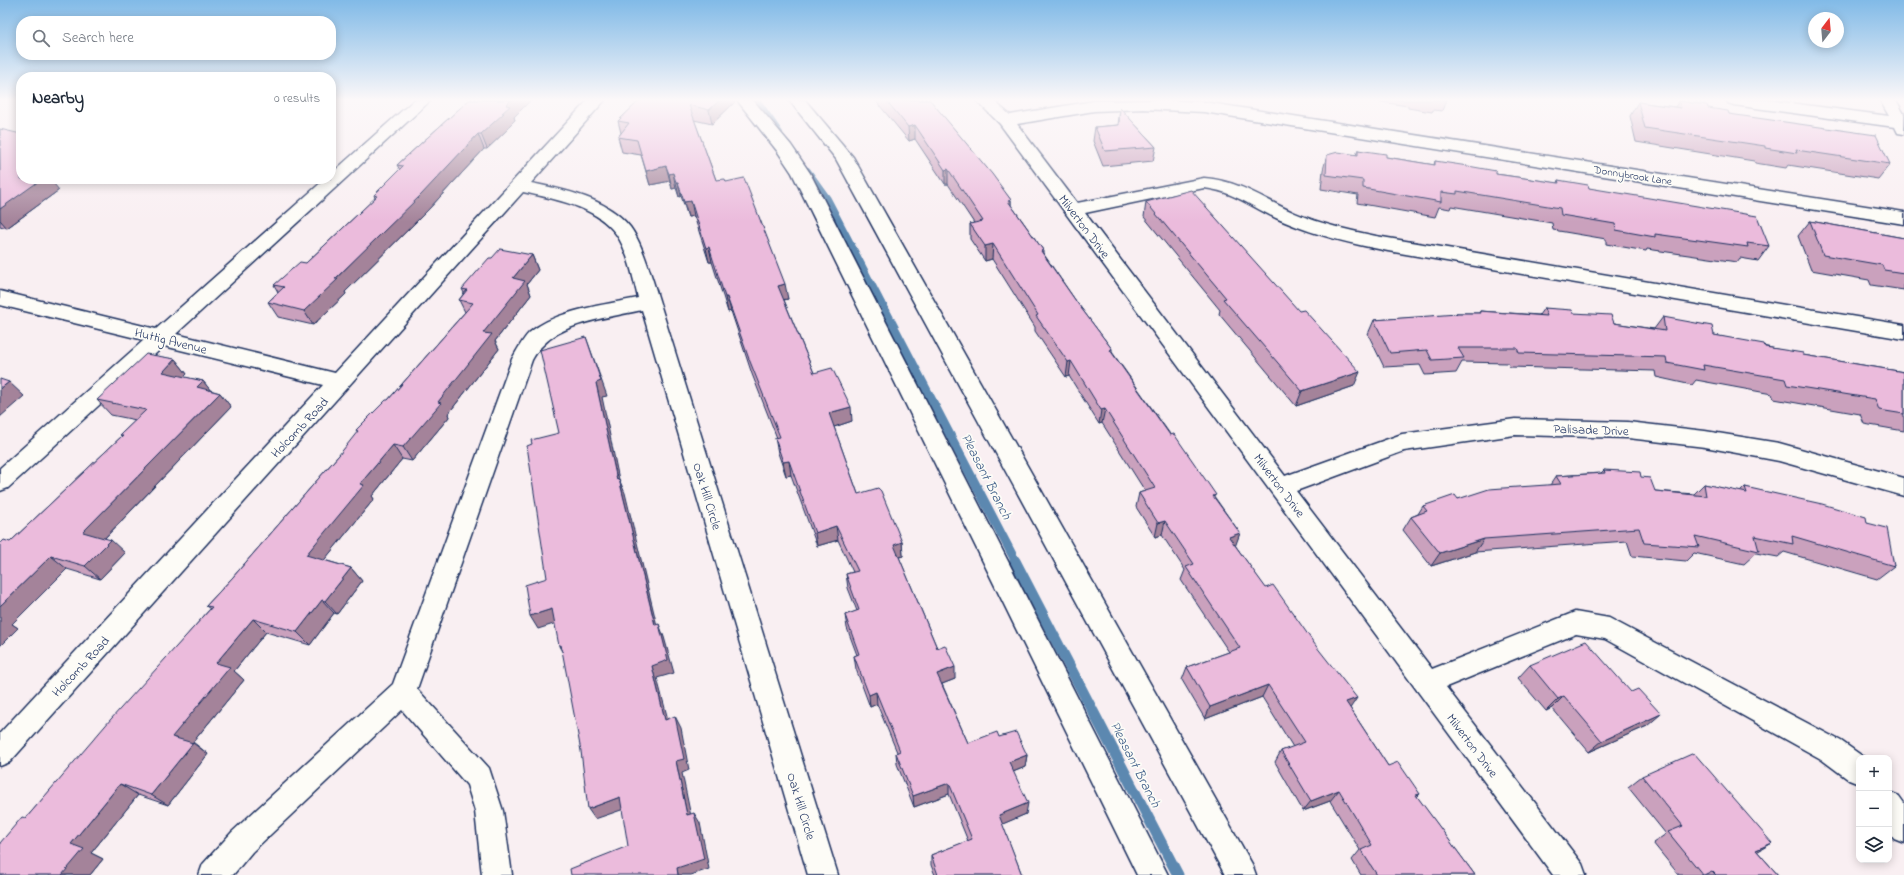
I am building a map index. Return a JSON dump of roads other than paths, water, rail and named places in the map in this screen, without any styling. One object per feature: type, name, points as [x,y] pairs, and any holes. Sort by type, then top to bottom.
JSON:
[{"type":"street","points":[[336,178],[378,141]]},
{"type":"street","name":"Holcomb Road","points":[[0,754],[559,141]]},
{"type":"street","points":[[778,141],[801,173],[1153,875]]},
{"type":"street","points":[[830,141],[844,158],[1241,875]]},
{"type":"street","name":"Milverton Drive","points":[[1021,141],[1571,875]]},
{"type":"street","name":"Donnybrook Lane","points":[[1417,141],[1904,218]]},
{"type":"street","points":[[1072,210],[1204,183],[1219,183],[1232,187],[1288,217],[1316,228],[1388,245],[1904,332]]},
{"type":"street","points":[[0,482],[330,184]]},
{"type":"street","name":"Oak Hill Circle","points":[[518,186],[555,194],[581,203],[606,215],[623,231],[642,270],[649,302],[823,875]]},
{"type":"street","name":"Huttig Avenue","points":[[0,298],[341,382]]},
{"type":"street","points":[[214,875],[242,842],[403,692],[522,359],[535,340],[549,329],[569,321],[649,302]]},
{"type":"street","name":"Palisade Drive","points":[[1281,487],[1402,443],[1515,427],[1628,430],[1705,439],[1779,452],[1904,487]]},
{"type":"street","points":[[1427,683],[1575,623],[1610,628],[1830,750],[1856,768]]},
{"type":"street","points":[[403,692],[479,778],[490,811],[497,875]]},
{"type":"street","points":[[1892,811],[1904,829]]},
{"type":"waterway","name":"Pleasant Branch","points":[[807,171],[827,199],[883,307]]},
{"type":"waterway","name":"Pleasant Branch","points":[[883,306],[1016,562]]},
{"type":"waterway","name":"Pleasant Branch","points":[[1015,561],[1178,875]]}]
